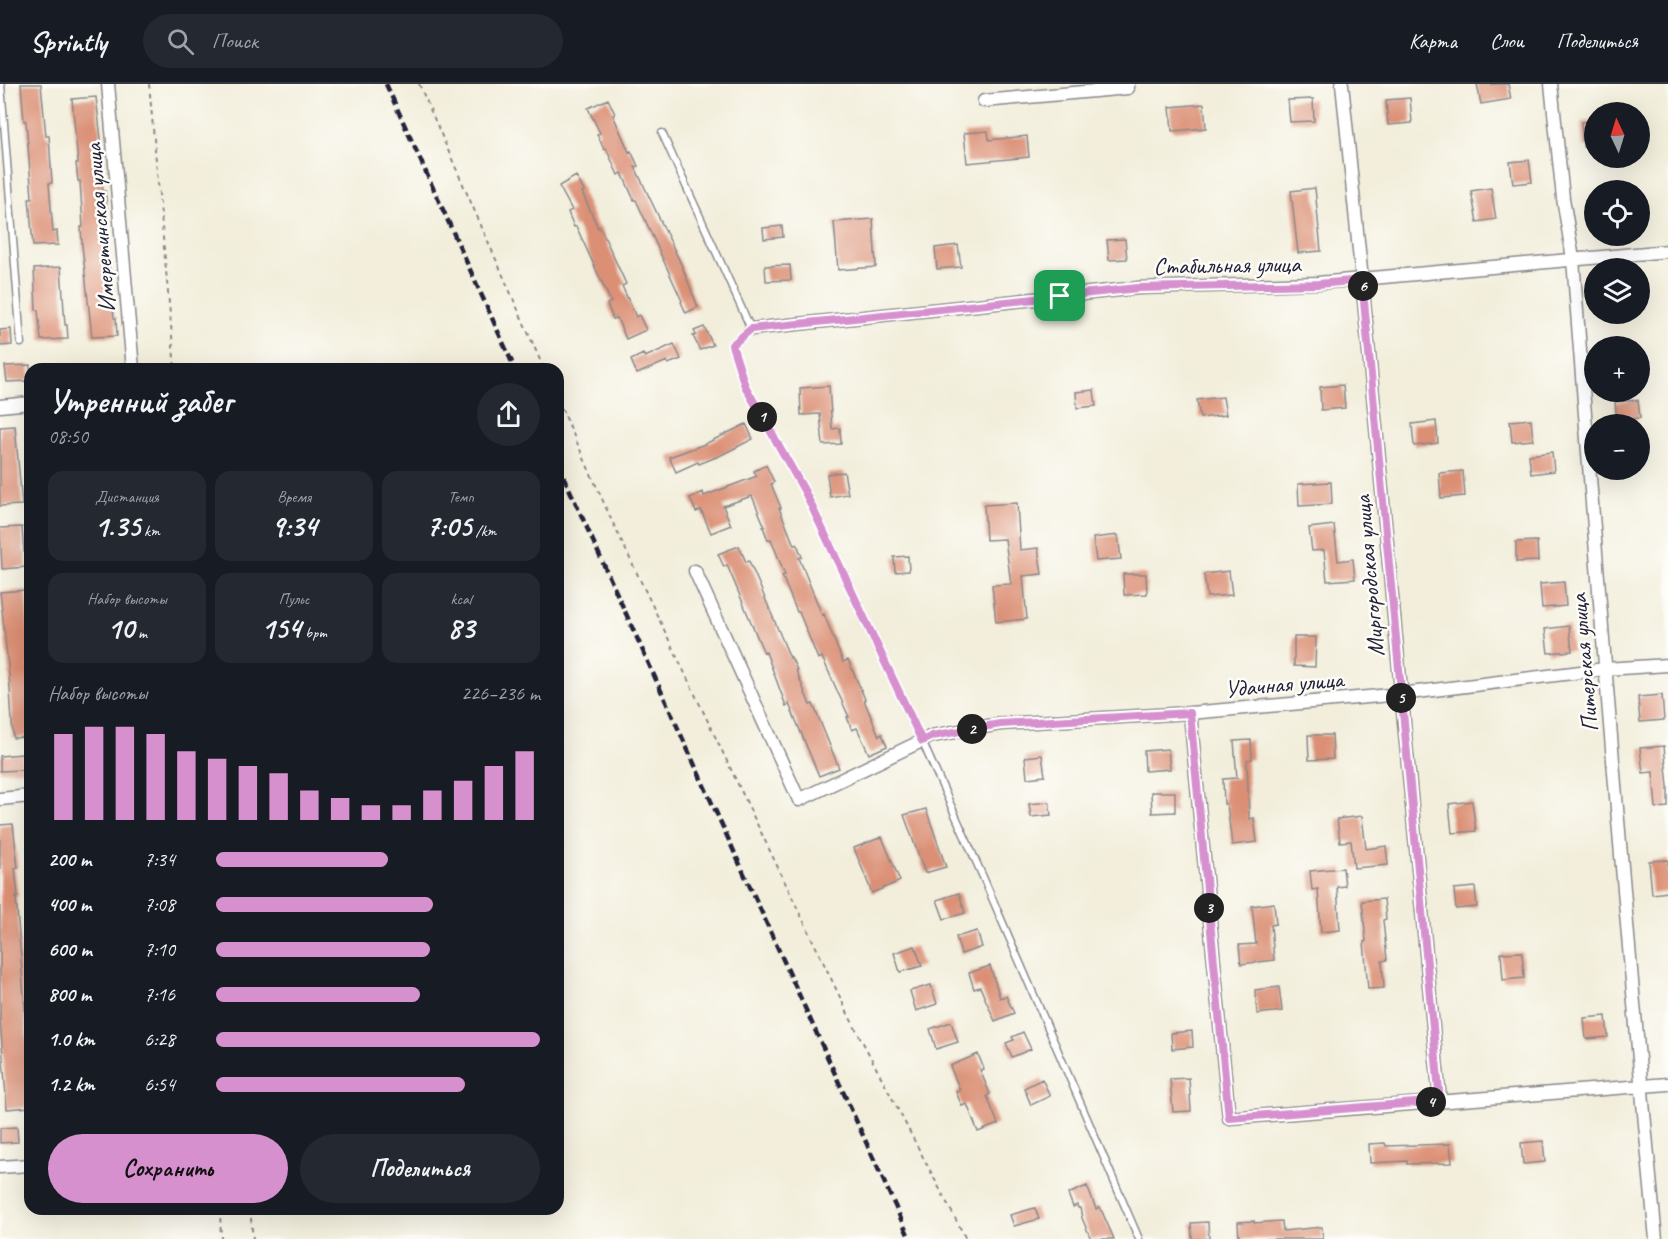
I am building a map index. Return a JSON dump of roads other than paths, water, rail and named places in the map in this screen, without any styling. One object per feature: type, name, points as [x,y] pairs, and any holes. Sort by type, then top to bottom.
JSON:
[{"type":"street","name":"Имеретинская улица","points":[[108,84],[132,363]]},
{"type":"street","points":[[984,102],[1128,88],[1128,84]]},
{"type":"street","name":"Миргородская улица","points":[[1342,84],[1440,1101]]},
{"type":"street","name":"Питерская улица","points":[[1551,84],[1563,198],[1573,259],[1605,669],[1656,1239]]},
{"type":"street","name":"Стабильная улица","points":[[751,329],[1138,288],[1318,284],[1668,251]]},
{"type":"street","points":[[0,406],[24,408]]},
{"type":"street","name":"Удачная улица","points":[[695,570],[799,800],[932,736],[1000,724],[1190,713],[1401,694],[1605,669],[1668,664]]},
{"type":"street","points":[[1190,713],[1229,1118],[1668,1084]]},
{"type":"street","points":[[0,799],[24,797]]},
{"type":"street","points":[[0,1167],[24,1165]]},
{"type":"lane","points":[[1,84],[21,343]]},
{"type":"lane","points":[[662,133],[751,329],[732,345],[745,386],[805,492],[922,741],[1139,1239]]},
{"type":"railway","points":[[386,84],[512,363]]},
{"type":"railway","points":[[564,477],[910,1239]]}]
